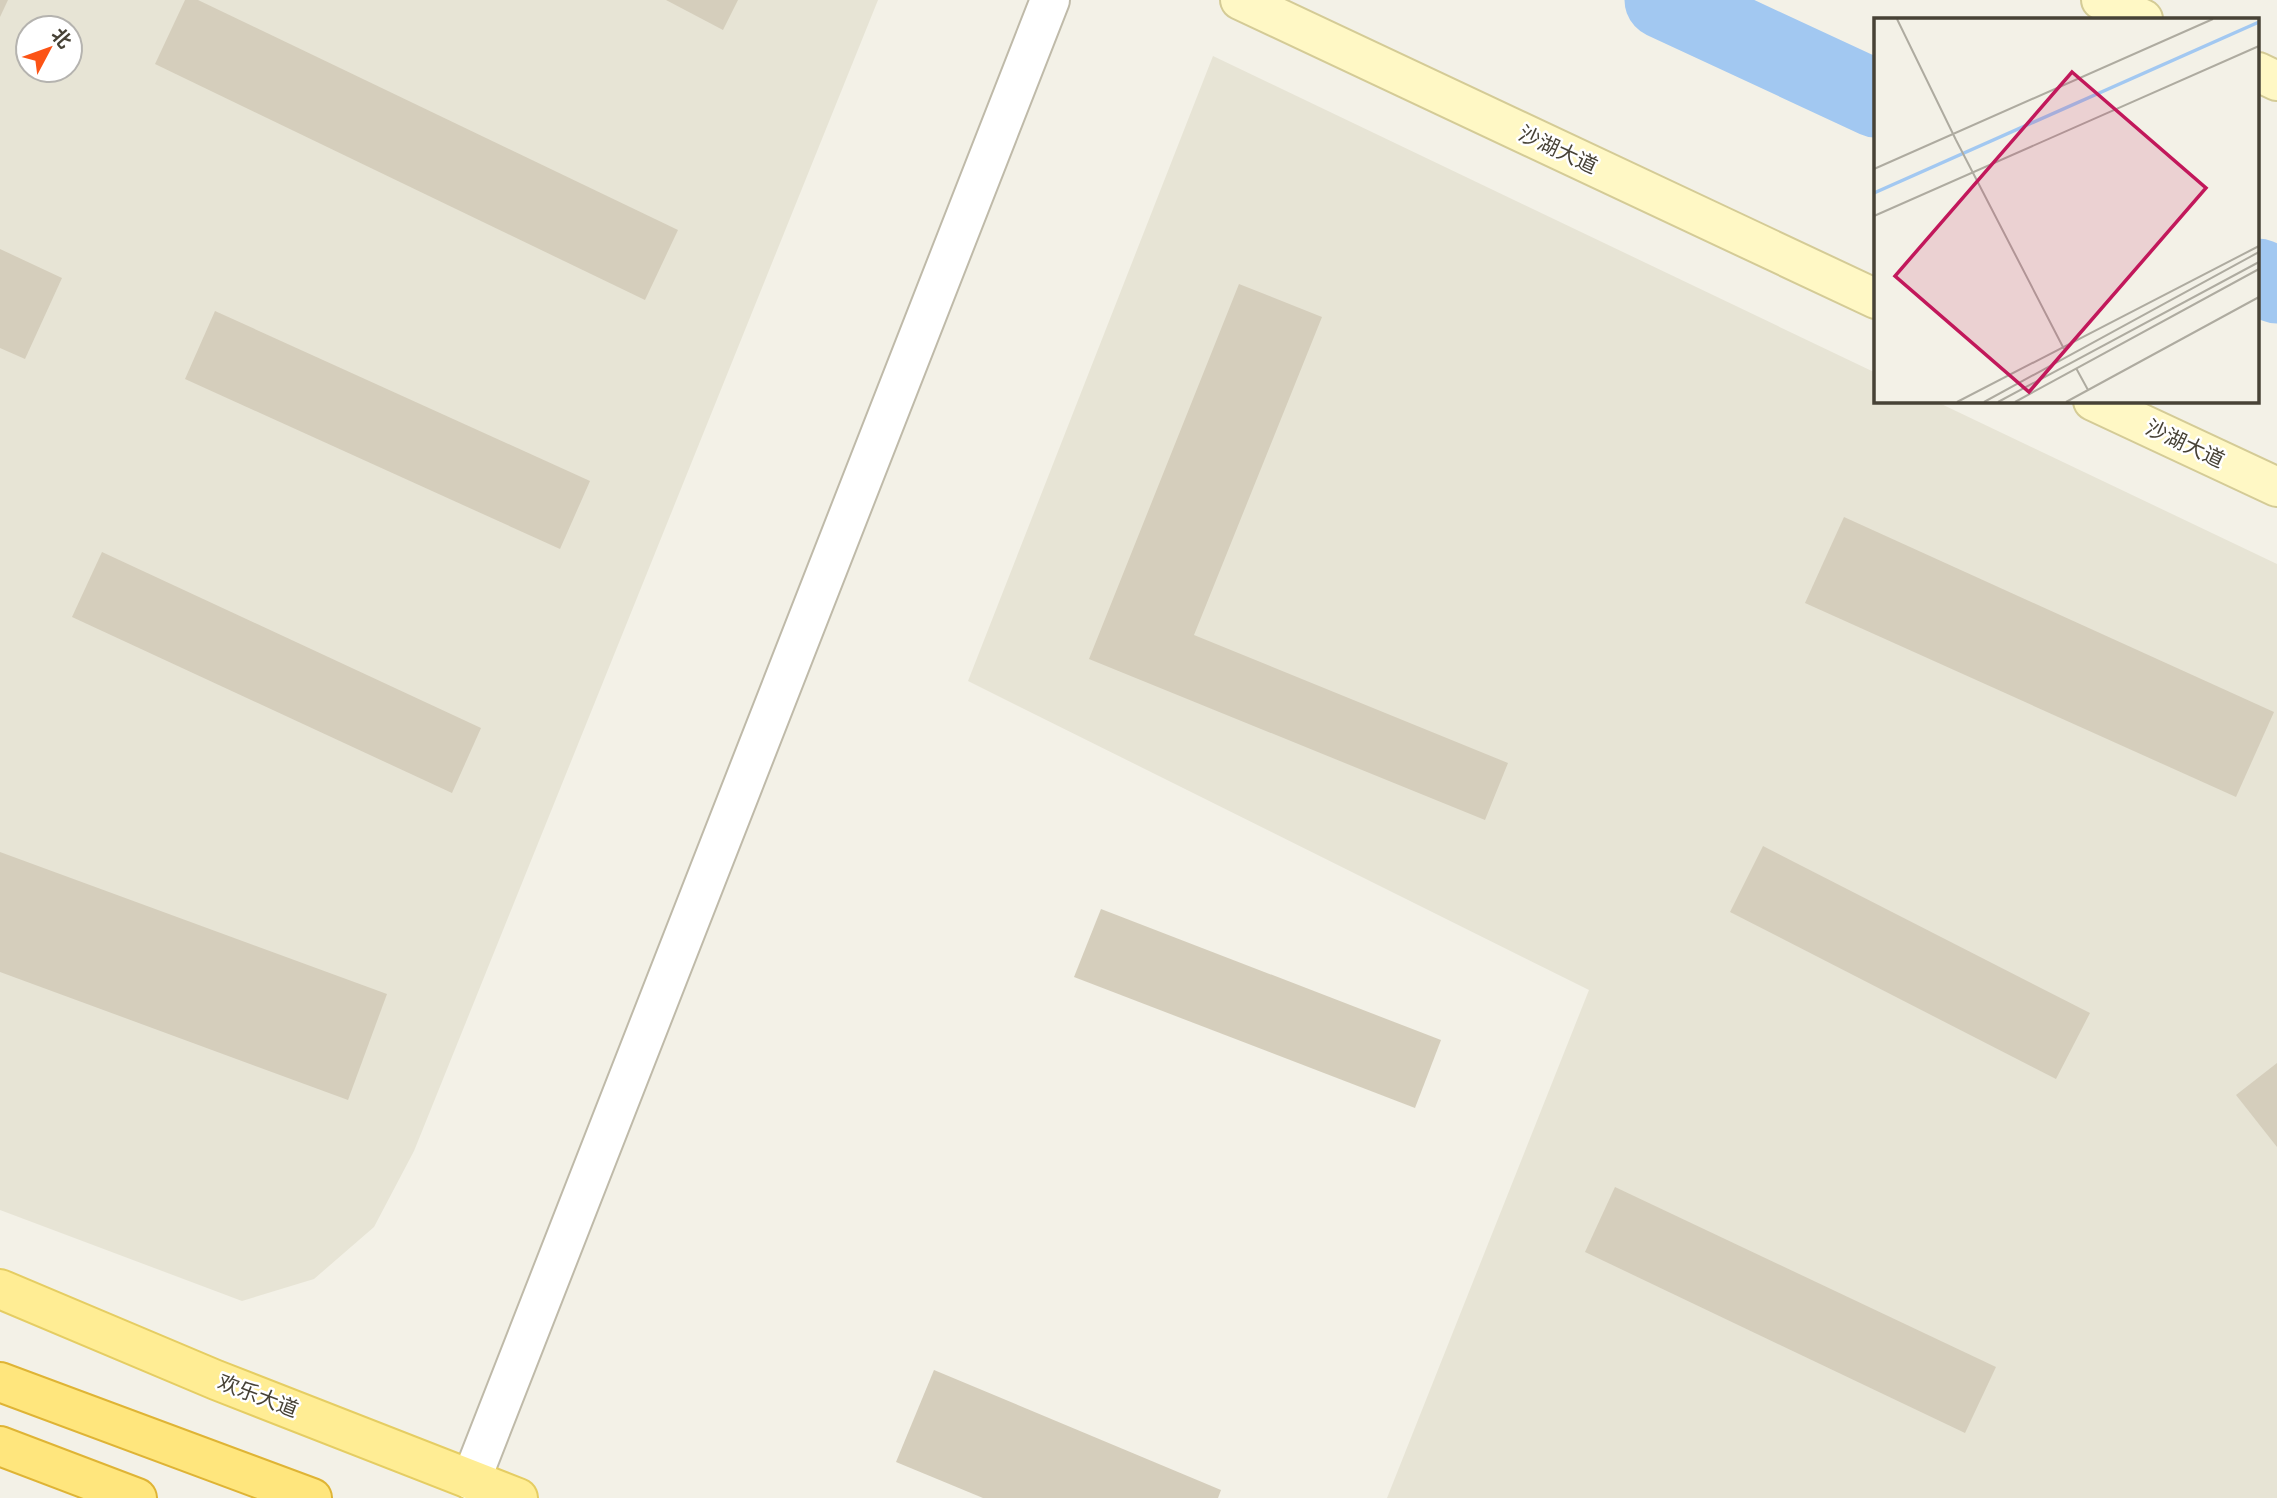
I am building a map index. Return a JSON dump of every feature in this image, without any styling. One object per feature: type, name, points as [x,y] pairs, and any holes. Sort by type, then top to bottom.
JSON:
[{"type":"highway","points":[[0,1382],[312,1498]]},
{"type":"highway","points":[[0,1446],[136,1498]]},
{"type":"main road","name":"沙湖大道","points":[[1240,0],[1874,298]]},
{"type":"main road","points":[[2101,0],[2141,18]]},
{"type":"main road","points":[[2260,73],[2277,81]]},
{"type":"main road","name":"沙湖大道","points":[[2094,402],[2277,487]]},
{"type":"main road","name":"欢乐大道","points":[[0,1289],[468,1489],[518,1498]]},
{"type":"street","points":[[468,1489],[1050,0]]},
{"type":"shaded area","points":[[0,0],[878,0],[414,1151],[374,1227],[314,1279],[242,1301],[0,1210]]},
{"type":"shaded area","points":[[1213,56],[1874,372],[1874,402],[1937,402],[2277,564],[2277,1498],[1387,1498],[1589,990],[968,681]]},
{"type":"building","points":[[0,0],[8,0],[0,17]]},
{"type":"building","points":[[185,0],[198,0],[678,230],[645,300],[155,64]]},
{"type":"building","points":[[666,0],[738,0],[723,30]]},
{"type":"building","points":[[0,249],[62,278],[25,359],[0,348]]},
{"type":"building","points":[[1239,284],[1322,317],[1194,635],[1508,763],[1485,820],[1089,659]]},
{"type":"building","points":[[215,311],[590,481],[560,549],[185,379]]},
{"type":"building","points":[[1844,517],[2274,712],[2236,797],[1805,603]]},
{"type":"building","points":[[102,552],[481,728],[452,793],[72,617]]},
{"type":"building","points":[[1763,846],[2090,1013],[2056,1079],[1730,912]]},
{"type":"building","points":[[0,852],[387,994],[348,1100],[0,972]]},
{"type":"building","points":[[1101,909],[1441,1040],[1415,1108],[1074,977]]},
{"type":"building","points":[[2277,1063],[2277,1147],[2236,1095]]},
{"type":"building","points":[[1615,1187],[1996,1367],[1965,1433],[1585,1252]]},
{"type":"building","points":[[934,1370],[1221,1490],[1218,1498],[983,1498],[896,1462]]},
{"type":"waterway","points":[[1663,0],[1874,98]]},
{"type":"waterway","points":[[2260,278],[2277,285]]}]
